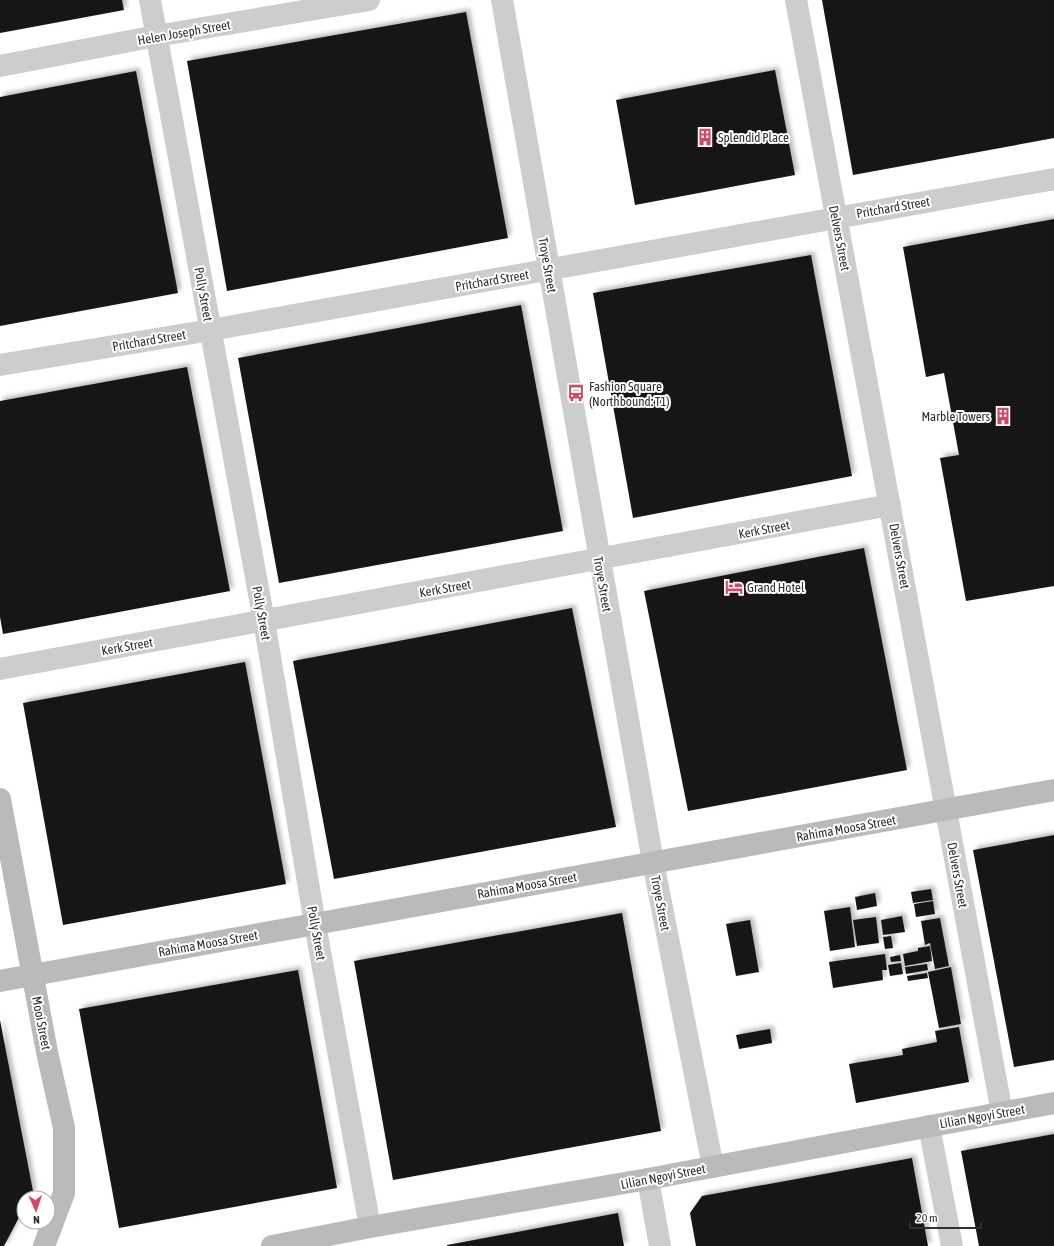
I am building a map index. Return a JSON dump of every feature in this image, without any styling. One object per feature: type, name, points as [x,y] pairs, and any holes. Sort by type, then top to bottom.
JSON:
[{"type":"street","name":"Polly Street","points":[[150,0],[264,621],[315,924],[370,1227]]},
{"type":"street","name":"Helen Joseph Street","points":[[0,66],[156,36],[369,0]]},
{"type":"street","name":"Troye Street","points":[[502,0],[548,270],[653,862],[713,1167]]},
{"type":"street","name":"Delvers Street","points":[[796,0],[1002,1113]]},
{"type":"street","name":"Pritchard Street","points":[[0,366],[211,330],[1054,179]]},
{"type":"street","name":"Kerk Street","points":[[0,669],[599,560],[890,505]]},
{"type":"street","name":"Rahima Moosa Street","points":[[0,981],[1054,790]]},
{"type":"street","name":"Mooi Street","points":[[0,799],[33,976],[64,1128],[64,1193],[44,1246]]},
{"type":"street","name":"Lilian Ngoyi Street","points":[[272,1246],[305,1243],[370,1227],[648,1179],[1054,1103]]},
{"type":"street","points":[[929,1126],[952,1246]]},
{"type":"street","points":[[648,1179],[660,1246]]},
{"type":"building","points":[[0,0],[122,0],[124,10],[0,33]]},
{"type":"building","points":[[822,0],[1054,0],[1054,138],[853,175]]},
{"type":"building","points":[[466,12],[508,238],[227,291],[187,61]]},
{"type":"building","name":"Splendid Place","points":[[775,70],[795,175],[635,205],[616,100]]},
{"type":"building","points":[[136,71],[178,293],[0,326],[0,97]]},
{"type":"building","name":"Marble Towers","points":[[1054,219],[1054,586],[966,601],[940,458],[959,455],[944,373],[926,377],[903,247]]},
{"type":"building","points":[[811,255],[852,476],[633,518],[593,293]]},
{"type":"building","points":[[521,305],[563,531],[279,583],[238,358]]},
{"type":"building","points":[[187,367],[230,591],[3,634],[0,617],[0,401]]},
{"type":"building","points":[[864,548],[907,770],[688,811],[644,591]]},
{"type":"building","points":[[572,608],[616,827],[334,879],[293,661]]},
{"type":"building","points":[[245,662],[286,884],[63,925],[23,703]]},
{"type":"building","points":[[1054,835],[1054,1060],[1014,1067],[973,850]]},
{"type":"building","points":[[931,889],[933,900],[913,903],[911,892]]},
{"type":"building","points":[[875,893],[877,906],[857,910],[855,897]]},
{"type":"building","points":[[933,901],[935,914],[916,917],[914,904]]},
{"type":"building","points":[[850,907],[855,947],[830,951],[824,911]]},
{"type":"building","points":[[622,913],[661,1131],[393,1180],[354,961]]},
{"type":"building","points":[[902,916],[905,932],[883,935],[881,920]]},
{"type":"building","points":[[876,917],[879,943],[857,946],[853,920]]},
{"type":"building","points":[[940,918],[949,966],[935,969],[930,943],[925,945],[921,921]]},
{"type":"building","points":[[750,920],[759,972],[736,976],[726,924]]},
{"type":"building","points":[[891,936],[893,948],[885,949],[883,937]]},
{"type":"building","points":[[930,946],[932,961],[905,966],[903,954],[918,951],[918,948]]},
{"type":"building","points":[[885,954],[887,970],[882,970],[883,980],[833,988],[829,962]]},
{"type":"building","points":[[900,955],[901,961],[891,962],[890,957]]},
{"type":"building","points":[[901,963],[903,974],[890,976],[888,965]]},
{"type":"building","points":[[927,964],[928,970],[906,974],[905,967]]},
{"type":"building","points":[[951,967],[961,1024],[939,1028],[928,972]]},
{"type":"building","points":[[298,970],[337,1188],[119,1228],[79,1009]]},
{"type":"building","points":[[927,973],[928,978],[908,981],[907,976]]},
{"type":"building","points":[[0,1020],[33,1190],[16,1190],[16,1223],[4,1246],[0,1246]]},
{"type":"building","points":[[959,1027],[969,1082],[856,1103],[849,1064],[903,1055],[902,1049],[937,1042],[935,1031]]},
{"type":"building","points":[[770,1029],[772,1043],[739,1049],[736,1035]]},
{"type":"building","points":[[1054,1134],[1054,1246],[979,1246],[961,1151]]},
{"type":"building","points":[[912,1158],[928,1246],[696,1246],[690,1213],[702,1196]]},
{"type":"building","points":[[618,1213],[624,1246],[447,1246],[447,1245]]},
{"type":"place","name":"Splendid Place","points":[[705,137]]},
{"type":"place","name":"Fashion Square (Northbound: T1)","points":[[576,393]]},
{"type":"place","name":"Marble Towers","points":[[1003,416]]},
{"type":"place","name":"Grand Hotel","points":[[734,587]]}]
